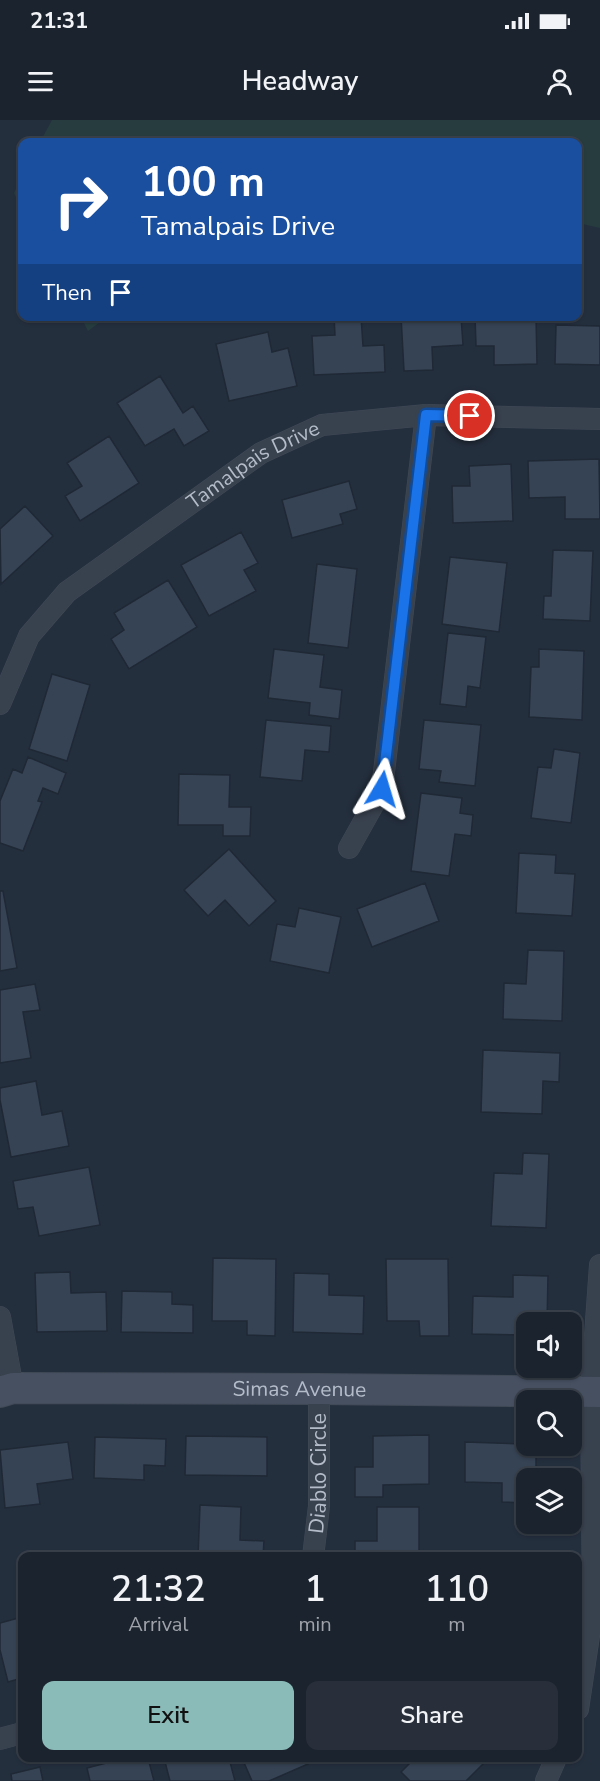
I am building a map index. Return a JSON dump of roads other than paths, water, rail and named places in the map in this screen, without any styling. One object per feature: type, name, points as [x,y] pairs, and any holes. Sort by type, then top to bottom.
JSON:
[{"type":"street","name":"Tamalpais Drive","points":[[0,704],[29,636],[67,592],[261,453],[322,425],[426,415],[600,420]]},
{"type":"street","points":[[349,848],[382,789],[426,415]]},
{"type":"street","points":[[582,1682],[593,1610],[595,1392],[600,1265]]},
{"type":"street","points":[[0,1317],[6,1390]]},
{"type":"street","name":"Simas Avenue","points":[[6,1390],[319,1389],[595,1392]]},
{"type":"street","name":"Diablo Circle","points":[[314,1552],[319,1506],[319,1389]]},
{"type":"street","points":[[0,1739],[18,1734]]},
{"type":"street","points":[[546,1781],[554,1762]]}]
